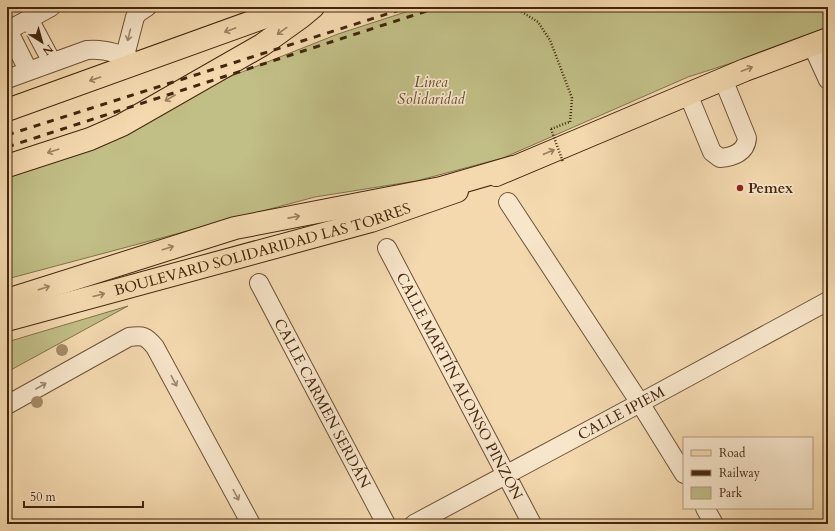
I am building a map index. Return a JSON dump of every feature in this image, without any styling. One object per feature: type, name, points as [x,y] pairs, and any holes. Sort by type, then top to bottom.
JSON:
[{"type":"main road","points":[[7,110],[128,63],[293,7]]},
{"type":"main road","points":[[7,166],[90,139],[122,124],[262,45],[313,7]]},
{"type":"main road","name":"BOULEVARD SOLIDARIDAD LAS TORRES","points":[[7,320],[371,221],[448,195],[723,79],[820,42]]},
{"type":"main road","name":"BOULEVARD SOLIDARIDAD LAS TORRES","points":[[7,300],[235,228],[441,188],[513,167]]},
{"type":"street","points":[[28,70],[8,31],[51,7]]},
{"type":"street","points":[[7,79],[28,70],[87,50],[97,49],[128,63],[135,17],[147,7]]},
{"type":"street","points":[[29,19],[52,62]]},
{"type":"street","points":[[820,42],[828,80]]},
{"type":"street","points":[[688,94],[712,152],[720,158],[729,157],[742,151],[746,146],[747,138],[723,79]]},
{"type":"street","points":[[508,202],[640,403],[683,472]]},
{"type":"street","name":"CALLE MARTÍN ALONSO PINZÓN","points":[[387,248],[532,524]]},
{"type":"street","name":"CALLE CARMEN SERDÁN","points":[[259,283],[386,524]]},
{"type":"street","name":"CALLE IPIEM","points":[[414,524],[828,300]]},
{"type":"street","points":[[7,405],[129,337],[140,336],[148,339],[155,347],[251,524]]},
{"type":"street","points":[[706,509],[714,524]]},
{"type":"path","points":[[514,7],[538,22],[550,40],[572,98],[569,122],[551,129],[564,162]]},
{"type":"green space","name":"Linea Solidaridad","points":[[421,7],[828,7],[828,32],[688,77],[503,158],[416,181],[315,197],[7,279],[7,165],[338,34]]},
{"type":"green space","points":[[128,306],[7,372],[7,342]]},
{"type":"railway","points":[[7,135],[409,7]]},
{"type":"railway","points":[[7,147],[439,7]]},
{"type":"place","name":"Pemex","points":[[740,188]]}]
